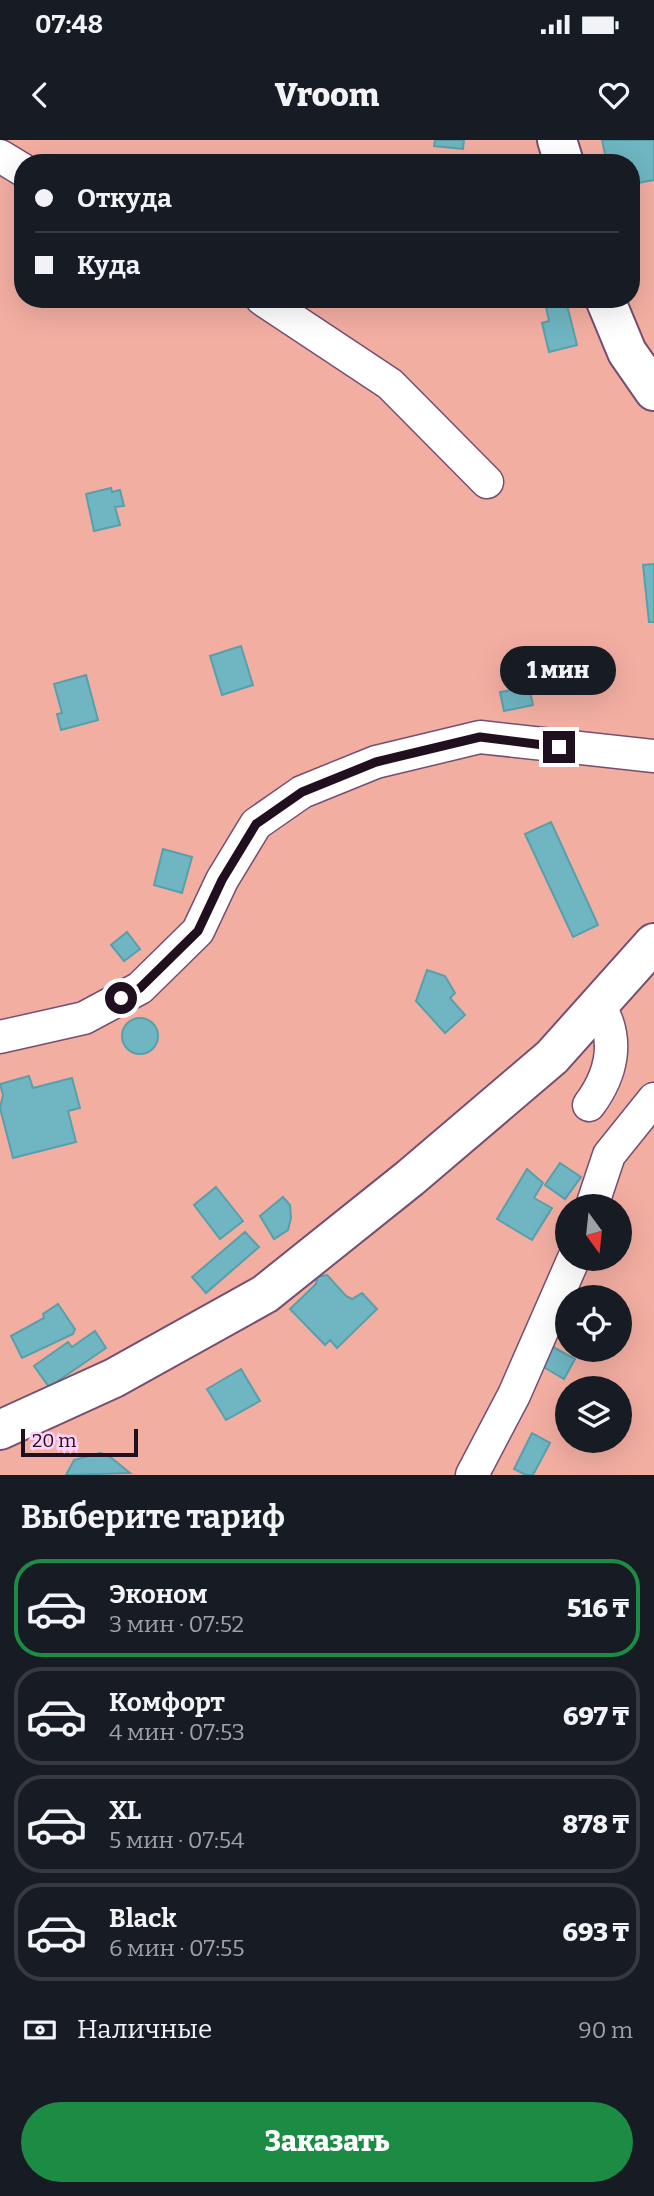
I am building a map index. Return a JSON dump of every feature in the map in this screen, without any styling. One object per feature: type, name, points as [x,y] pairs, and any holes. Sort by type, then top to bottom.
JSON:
[{"type":"street","points":[[276,308],[390,384],[487,482]]},
{"type":"street","points":[[609,308],[627,352],[654,391]]},
{"type":"street","points":[[0,1037],[84,1017],[140,988],[198,931],[222,880],[256,824],[302,792],[376,762],[480,737],[654,756]]},
{"type":"street","points":[[0,1430],[136,1366],[265,1294],[552,1057],[654,943]]},
{"type":"street","points":[[589,1105],[602,1086],[610,1064],[612,1041],[608,1021],[599,1006]]},
{"type":"street","points":[[596,1194],[609,1156],[654,1099]]},
{"type":"street","points":[[472,1475],[514,1395],[568,1271]]},
{"type":"shaded area","points":[[0,140],[654,140],[654,1475],[0,1475]]},
{"type":"building","points":[[435,140],[464,140],[463,149],[434,146]]},
{"type":"building","points":[[602,140],[654,140],[654,180],[640,183],[640,154],[605,154]]},
{"type":"building","points":[[546,308],[568,308],[577,345],[549,352],[542,323],[549,321]]},
{"type":"building","points":[[111,488],[112,492],[120,490],[124,506],[115,507],[120,525],[94,531],[86,494]]},
{"type":"building","points":[[654,564],[654,622],[649,622],[643,565]]},
{"type":"building","points":[[241,646],[253,685],[222,695],[210,656]]},
{"type":"building","points":[[565,649],[593,651],[591,671],[563,669]]},
{"type":"building","points":[[86,675],[98,720],[61,730],[57,714],[62,713],[54,684]]},
{"type":"building","points":[[529,687],[533,705],[504,711],[500,692]]},
{"type":"building","points":[[551,822],[598,925],[573,937],[525,834]]},
{"type":"building","points":[[163,849],[192,857],[182,893],[154,885]]},
{"type":"building","points":[[127,932],[140,949],[124,961],[111,945]]},
{"type":"building","points":[[427,970],[445,976],[455,993],[450,998],[465,1015],[445,1033],[416,1001]]},
{"type":"building","points":[[140,1018],[152,1024],[158,1036],[152,1048],[140,1054],[128,1048],[122,1036],[128,1024]]},
{"type":"building","points":[[29,1076],[33,1088],[72,1078],[80,1108],[68,1111],[76,1142],[13,1158],[0,1108],[3,1095],[0,1084]]},
{"type":"building","points":[[560,1163],[581,1177],[569,1194],[558,1194],[545,1185]]},
{"type":"building","points":[[527,1169],[543,1183],[534,1198],[552,1208],[532,1240],[497,1219]]},
{"type":"building","points":[[216,1187],[243,1221],[220,1239],[194,1205]]},
{"type":"building","points":[[283,1197],[290,1205],[291,1218],[288,1230],[274,1239],[260,1216]]},
{"type":"building","points":[[245,1232],[259,1247],[206,1293],[192,1277]]},
{"type":"building","points":[[327,1275],[346,1296],[352,1299],[362,1293],[377,1309],[337,1348],[330,1340],[325,1345],[290,1309],[316,1284],[317,1277]]},
{"type":"building","points":[[58,1304],[75,1329],[73,1334],[22,1358],[11,1336],[44,1318],[43,1314]]},
{"type":"building","points":[[95,1331],[106,1348],[49,1387],[34,1366],[68,1342],[72,1347]]},
{"type":"building","points":[[553,1347],[555,1362],[573,1362],[566,1376],[559,1376],[542,1366]]},
{"type":"building","points":[[241,1369],[260,1401],[226,1420],[207,1389]]},
{"type":"building","points":[[532,1433],[550,1443],[533,1475],[526,1475],[514,1469]]},
{"type":"building","points":[[100,1453],[109,1456],[130,1473],[66,1475],[74,1460]]},
{"type":"route","points":[[121,998],[140,988],[198,931],[222,880],[256,824],[302,792],[376,762],[480,737],[559,747]]}]
